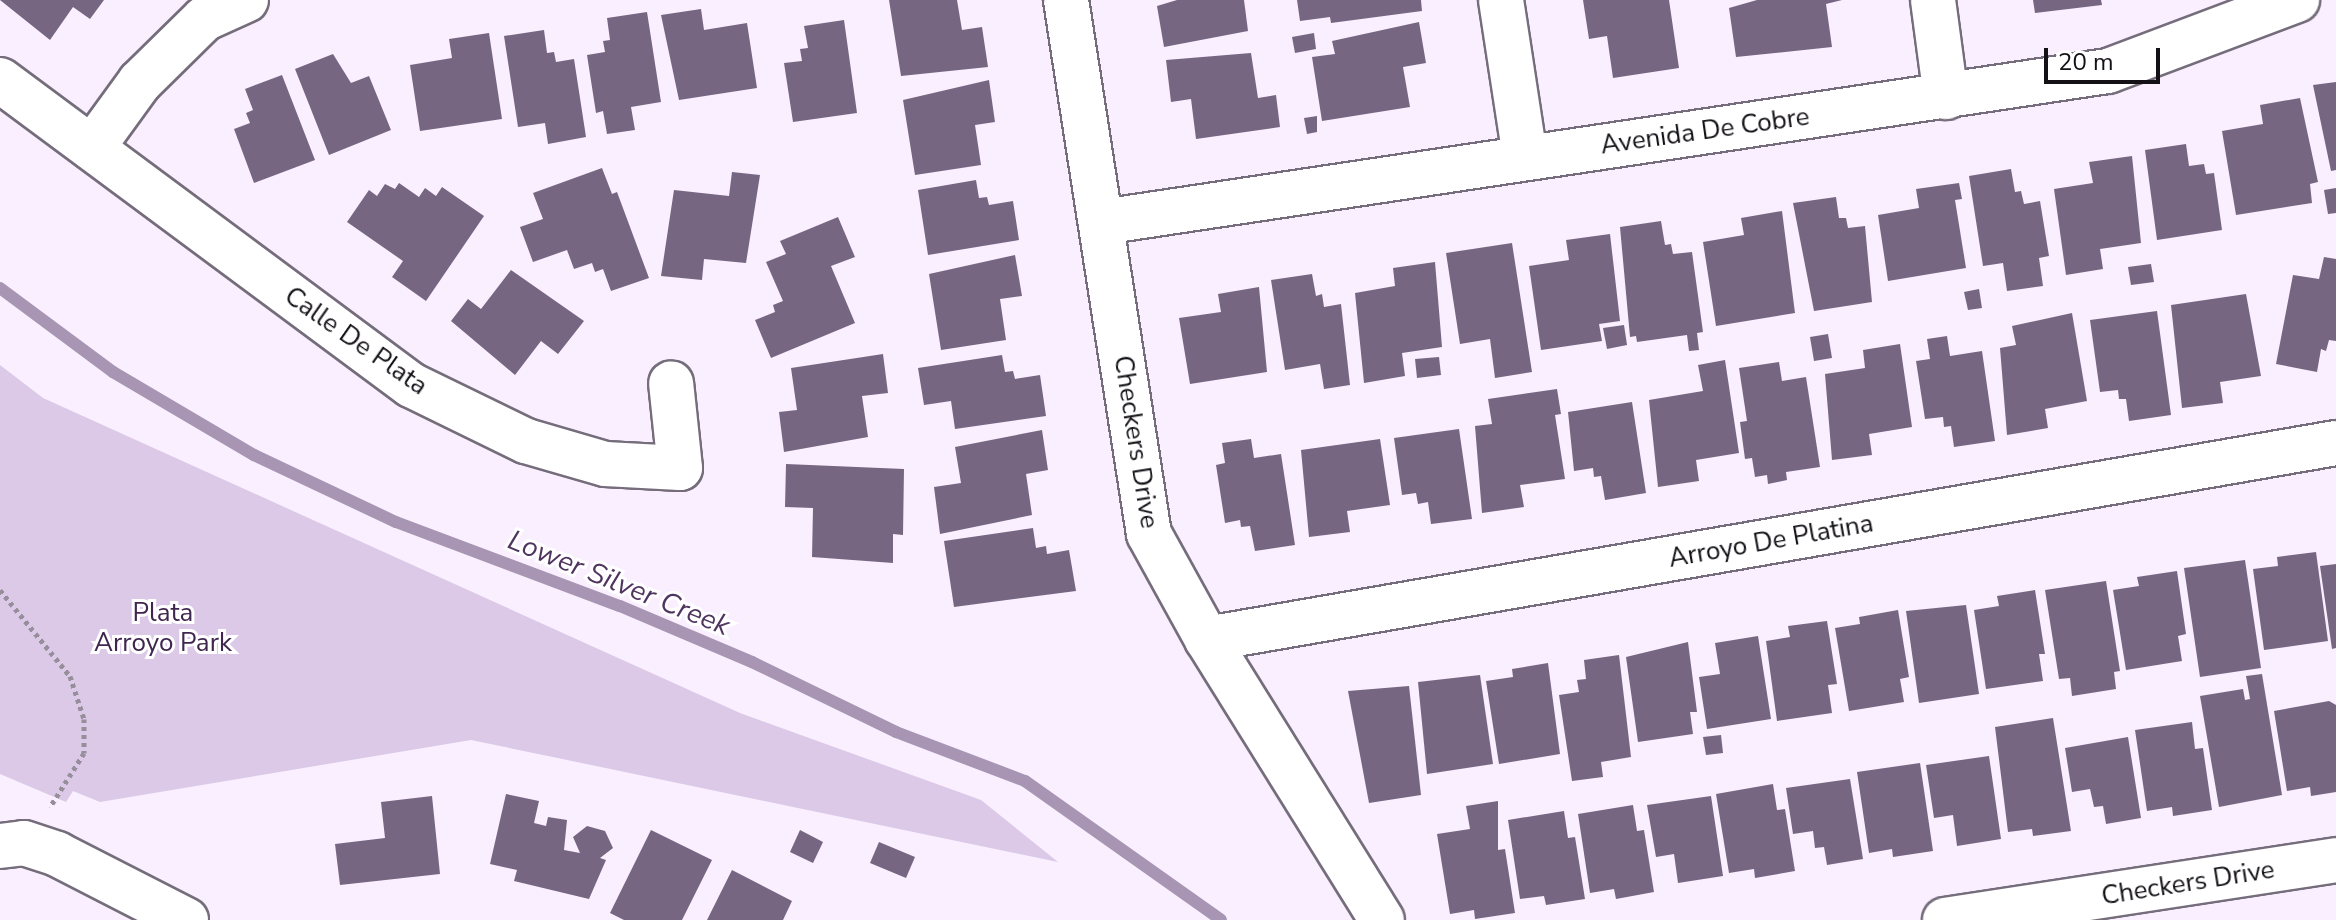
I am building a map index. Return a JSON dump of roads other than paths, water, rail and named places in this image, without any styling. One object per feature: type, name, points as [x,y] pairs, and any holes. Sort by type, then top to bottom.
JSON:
[{"type":"street","points":[[92,148],[140,82],[204,19],[246,0]]},
{"type":"street","name":"Checkers Drive","points":[[1066,0],[1149,534],[1207,639],[1382,920]]},
{"type":"street","points":[[1501,0],[1525,157]]},
{"type":"street","points":[[1933,0],[1946,97]]},
{"type":"street","name":"Avenida De Cobre","points":[[1102,222],[2108,71],[2297,0]]},
{"type":"street","name":"Calle De Plata","points":[[0,80],[411,385],[526,441],[605,464],[680,468],[671,383]]},
{"type":"street","name":"Arroyo De Platina","points":[[1207,639],[2336,443]]},
{"type":"street","points":[[0,846],[24,843],[57,854],[186,920]]},
{"type":"street","name":"Checkers Drive","points":[[1945,920],[2336,860]]},
{"type":"waterway","name":"Lower Silver Creek","points":[[0,288],[113,372],[254,455],[396,522],[620,606],[752,662],[896,732],[1025,781],[1221,920]]},
{"type":"park label","name":"Plata Arroyo Park","points":[[163,628]]}]
